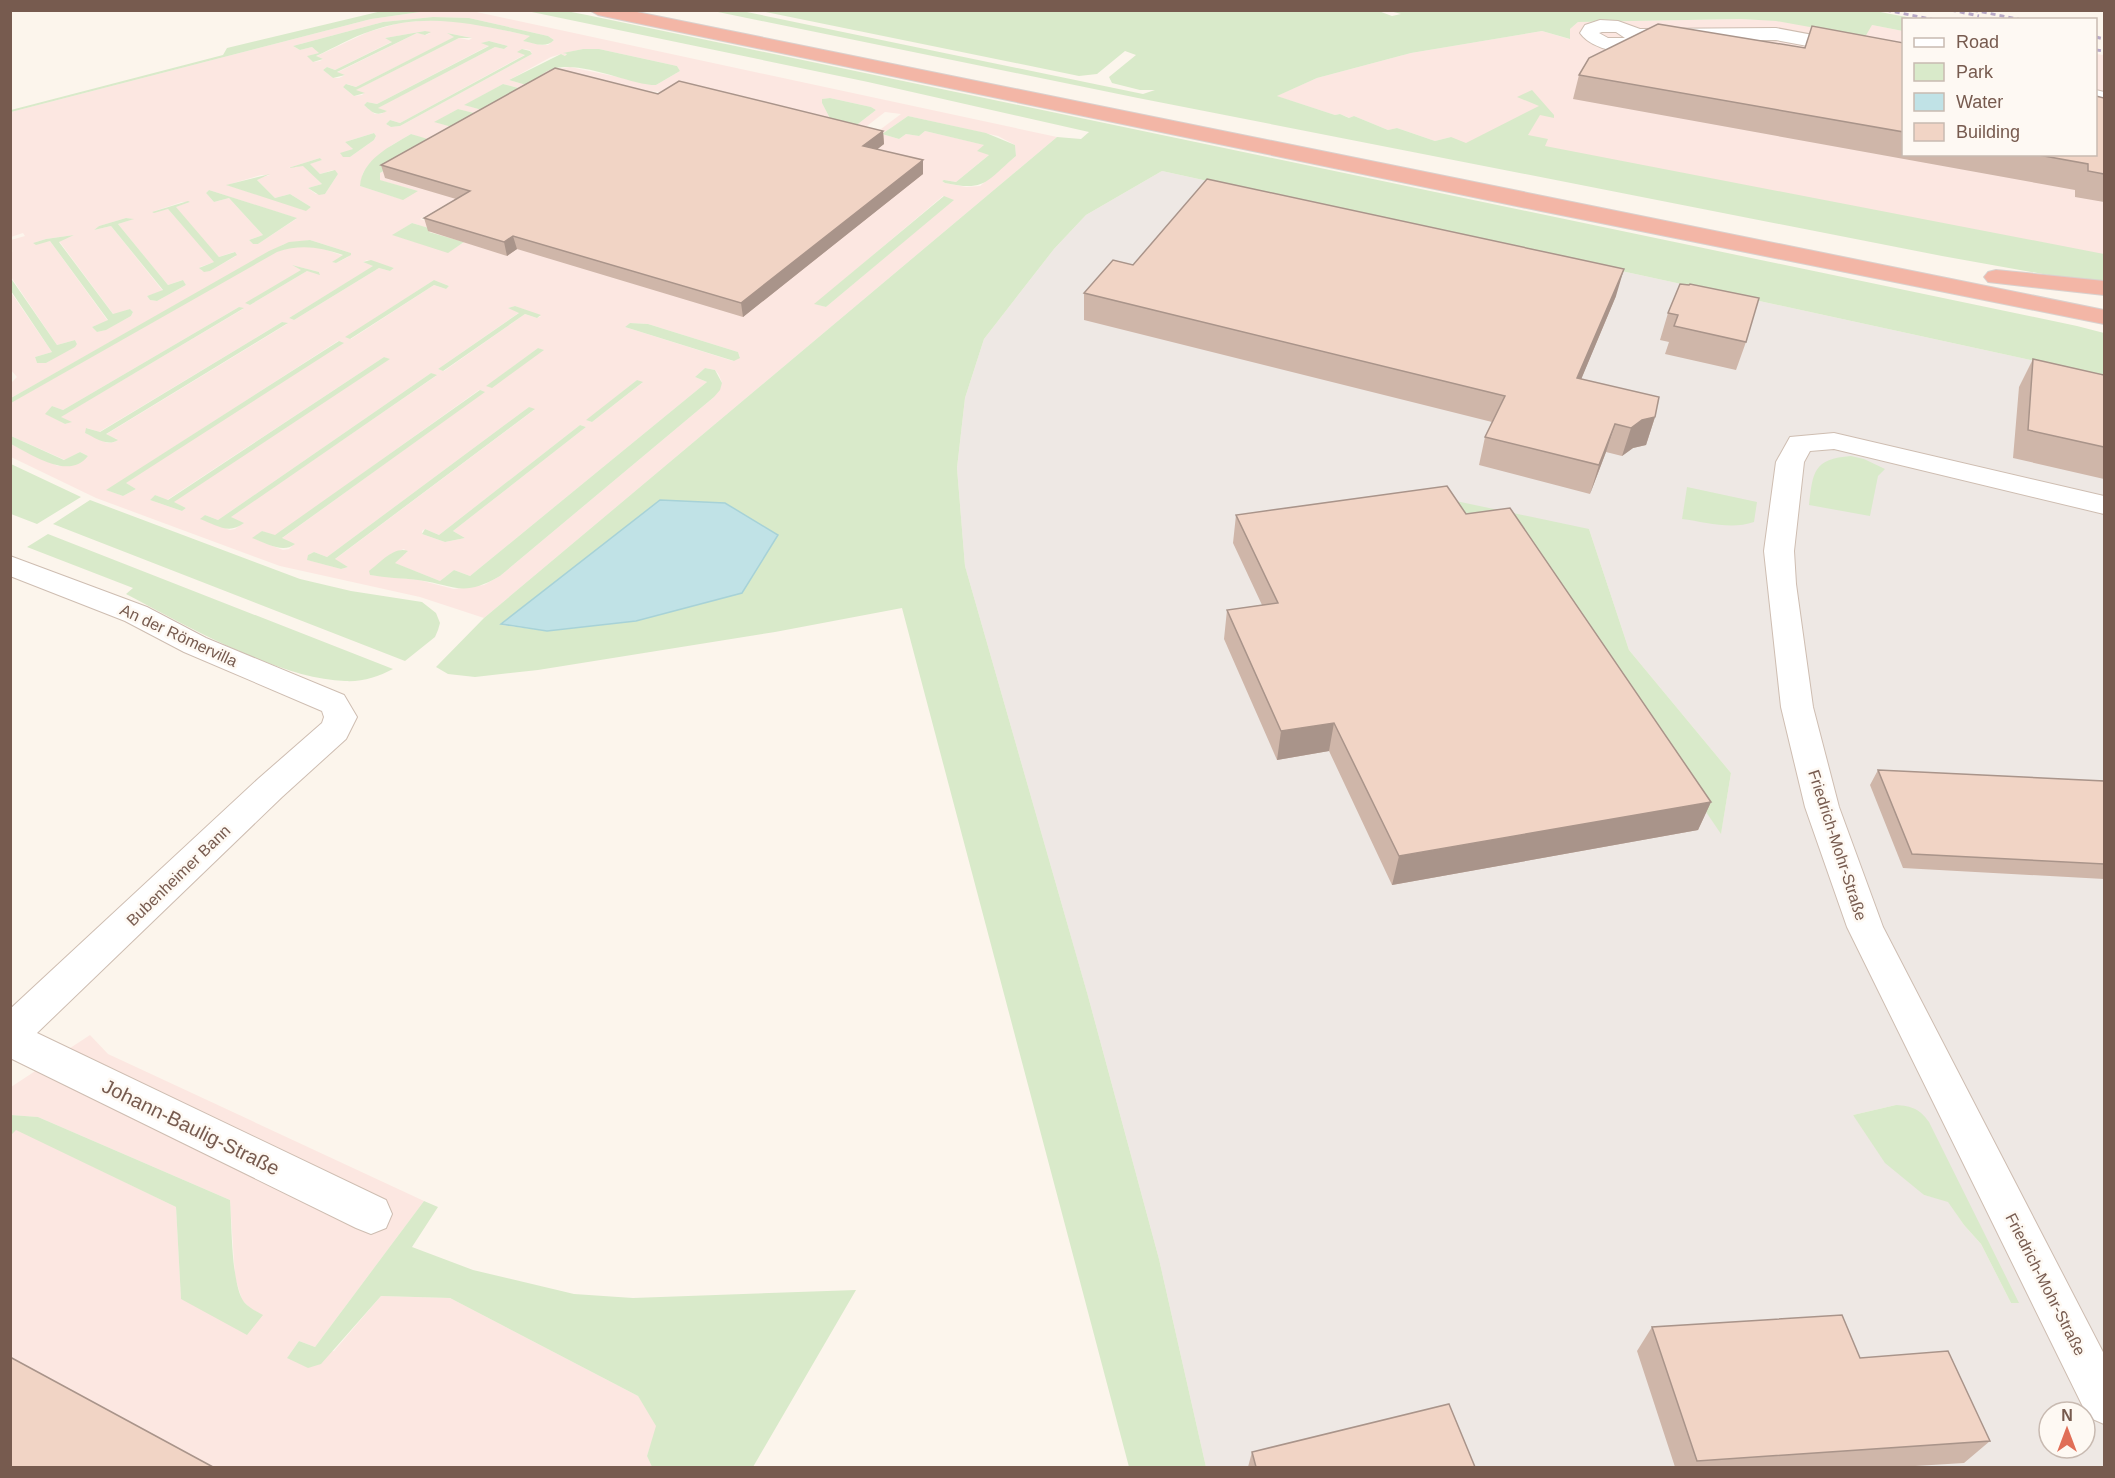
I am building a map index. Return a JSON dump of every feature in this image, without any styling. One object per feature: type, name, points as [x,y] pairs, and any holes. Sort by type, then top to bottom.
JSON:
[{"type":"highway","points":[[598,10],[2104,317]]},
{"type":"highway","points":[[668,10],[1203,121],[2104,299]]},
{"type":"highway","points":[[1861,269],[1917,287],[2104,328]]},
{"type":"highway","points":[[1984,276],[2104,288]]},
{"type":"street","points":[[1601,18],[1635,35],[1776,34],[1902,58]]},
{"type":"street","name":"Friedrich-Mohr-Straße","points":[[2104,505],[1834,441],[1800,443],[1791,462],[1779,551],[1797,707],[1822,807],[1865,927],[2104,1401]]},
{"type":"street","name":"An der Römervilla","points":[[10,565],[136,614],[195,645],[333,703],[341,714]]},
{"type":"street","name":"Bubenheimer Bann","points":[[10,1034],[270,788],[334,731],[340,722],[341,714]]},
{"type":"street","name":"Johann-Baulig-Straße","points":[[10,1040],[371,1214]]},
{"type":"shaded area","points":[[427,11],[472,11],[1057,137],[484,618],[420,597],[280,566],[96,498],[11,457],[11,444],[58,466],[77,464],[88,456],[80,452],[65,460],[11,436],[12,402],[277,251],[298,246],[315,246],[344,256],[333,262],[336,263],[351,253],[310,240],[284,244],[11,398],[11,383],[17,377],[11,370],[10,291],[52,352],[35,357],[37,363],[46,363],[77,344],[75,340],[57,345],[11,277],[11,252],[13,251],[11,240],[25,236],[23,233],[11,237],[11,112],[371,19]],"holes":[[[433,17],[469,18],[548,36],[554,40],[548,45],[541,45],[524,41],[531,36],[462,21],[429,20],[399,23],[368,32],[315,57],[323,59],[320,61],[313,62],[308,56],[320,53],[312,47],[300,50],[293,46],[383,22]],[[425,31],[430,33],[426,35],[417,33],[336,73],[345,75],[339,78],[333,78],[323,70],[327,67],[335,70],[393,41],[385,38]],[[447,33],[472,38],[469,40],[459,38],[355,90],[364,93],[362,95],[354,96],[343,87],[347,84],[356,87],[455,37]],[[489,41],[508,46],[504,49],[495,47],[377,108],[386,111],[381,114],[375,114],[364,105],[367,102],[377,104],[490,45],[482,43]],[[523,49],[530,50],[532,54],[400,126],[391,127],[386,124],[390,120],[400,123],[526,54],[518,52]],[[583,49],[599,49],[677,66],[680,71],[656,85],[570,67],[545,71],[539,75],[536,80],[537,85],[533,87],[509,80],[561,54],[565,56],[567,55],[564,53]],[[569,73],[641,91],[664,92],[646,103],[552,79],[553,75]],[[503,84],[522,89],[509,97],[513,98],[489,112],[465,105]],[[830,98],[876,110],[845,134],[837,132],[822,99]],[[458,109],[477,114],[463,122],[467,124],[459,129],[435,122]],[[885,112],[901,114],[869,138],[885,143],[854,136]],[[908,116],[998,136],[1015,145],[1016,156],[980,186],[966,187],[945,183],[942,181],[956,182],[990,154],[978,151],[985,145],[925,131],[919,136],[906,134],[899,139],[882,134]],[[374,133],[376,136],[374,140],[350,157],[344,157],[341,154],[353,149],[345,142]],[[411,134],[430,141],[415,149],[419,151],[380,173],[379,180],[417,191],[401,199],[360,186],[363,173],[371,162],[392,145]],[[320,158],[322,160],[309,164],[320,174],[333,170],[338,174],[325,194],[316,194],[308,188],[322,184],[303,165],[288,168]],[[261,175],[270,175],[256,179],[275,198],[290,194],[311,207],[306,210],[227,185]],[[209,190],[296,218],[258,244],[253,244],[249,240],[263,235],[229,198],[214,202],[206,193]],[[943,196],[953,200],[826,307],[815,304]],[[452,201],[469,206],[438,225],[420,219]],[[182,202],[190,202],[175,207],[219,257],[234,252],[236,256],[210,271],[202,271],[200,267],[215,262],[168,209],[152,212]],[[126,218],[133,219],[118,224],[168,285],[183,280],[186,285],[157,301],[150,300],[147,296],[163,291],[111,226],[94,230],[99,226]],[[412,223],[431,229],[428,231],[463,243],[448,252],[393,235]],[[74,235],[59,241],[114,315],[130,309],[133,312],[131,316],[105,330],[97,332],[92,327],[108,321],[50,241],[33,243]],[[367,260],[394,268],[390,271],[379,268],[294,320],[289,318],[374,266],[363,262]],[[292,265],[320,274],[307,271],[250,305],[246,303],[302,270]],[[434,280],[449,286],[446,289],[434,285],[351,339],[346,337]],[[515,306],[541,316],[537,318],[525,314],[444,371],[438,369],[520,312],[508,308]],[[239,307],[243,309],[60,417],[71,422],[65,424],[46,414],[52,406],[63,410]],[[282,322],[287,324],[105,435],[117,439],[115,442],[107,443],[85,433],[87,428],[99,432]],[[630,323],[648,324],[738,352],[740,357],[733,361],[625,327]],[[338,341],[343,343],[125,483],[136,489],[123,496],[107,490]],[[538,348],[543,350],[492,387],[487,386]],[[384,357],[389,359],[173,502],[186,508],[182,511],[150,500],[155,495],[167,500]],[[705,368],[715,370],[719,375],[722,383],[714,397],[500,576],[484,585],[454,589],[419,580],[370,575],[370,571],[393,553],[404,549],[407,552],[394,563],[440,581],[454,570],[470,576],[707,382],[695,377]],[[431,373],[436,376],[230,517],[243,523],[230,530],[201,519],[205,515],[218,520]],[[637,380],[642,383],[592,422],[587,420]],[[479,390],[484,392],[281,539],[294,544],[289,549],[283,550],[253,538],[262,531],[275,536]],[[529,407],[534,410],[334,560],[348,567],[341,569],[308,560],[308,555],[314,552],[327,557]],[[580,425],[586,427],[453,531],[465,538],[445,542],[422,534],[422,531],[425,529],[439,535]]]},
{"type":"shaded area","points":[[1741,19],[1872,25],[1902,31],[1902,156],[2097,156],[2097,54],[2104,55],[2104,278],[1447,152],[1451,137],[1435,141],[1397,128],[1388,130],[1354,116],[1350,118],[1340,114],[1335,115],[1276,96],[1317,78],[1411,53],[1542,31],[1569,39],[1570,29],[1578,22]]},
{"type":"shaded area","points":[[1162,171],[2104,376],[2104,1467],[1206,1467],[1159,1259],[1088,996],[965,566],[957,468],[965,398],[984,339],[1054,249],[1086,215]],"holes":[[[1589,529],[1629,650],[1731,773],[1721,833],[1536,562]],[[1896,1105],[2018,1303],[2011,1303],[1981,1244],[1964,1225],[1948,1201],[1924,1195],[1853,1115]]]},
{"type":"shaded area","points":[[90,1035],[108,1054],[424,1201],[315,1347],[299,1341],[287,1358],[334,1351],[381,1296],[450,1298],[638,1396],[657,1426],[647,1456],[652,1467],[11,1468],[10,1135],[16,1129],[176,1207],[181,1299],[262,1315],[242,1300],[235,1277],[230,1200],[38,1117],[11,1115],[11,1087]]},
{"type":"green space","points":[[386,10],[427,11],[371,19],[11,112],[11,110],[223,55],[227,48]]},
{"type":"green space","points":[[1376,10],[1392,16],[1401,14],[1390,11],[1870,10],[1912,18],[1902,18],[1902,31],[1872,25],[1865,37],[1776,21],[1741,19],[1578,22],[1570,29],[1570,39],[1542,31],[1411,53],[1317,78],[1277,96],[1335,115],[1340,114],[1349,118],[1354,116],[1388,130],[1397,128],[1435,141],[1451,137],[1466,143],[1539,106],[1517,97],[1532,90],[1554,115],[1554,118],[1540,115],[1528,135],[1548,139],[1545,146],[2104,254],[2104,285],[1942,256],[1138,98],[713,11],[742,11],[1143,94],[1155,90],[1140,90],[1112,83],[1109,77],[1136,55],[1125,51],[1097,74],[1079,76],[761,11]]},
{"type":"green space","points":[[527,11],[566,11],[587,15],[2104,333],[2104,376],[1162,171],[1086,215],[1054,249],[984,339],[965,398],[957,468],[965,566],[1088,996],[1159,1259],[1206,1467],[1129,1467],[902,608],[775,632],[538,670],[475,677],[448,674],[436,667],[484,618],[1057,137],[1081,139],[1089,132],[868,82]],"holes":[[[660,500],[742,593],[636,621],[547,631],[502,625]]]},
{"type":"green space","points":[[433,17],[469,18],[548,36],[554,40],[551,43],[539,45],[523,41],[530,36],[470,24],[431,21],[391,25],[364,33],[316,56],[323,59],[313,62],[307,56],[319,53],[312,47],[300,50],[293,46],[383,22]]},
{"type":"green space","points":[[425,31],[431,32],[425,35],[417,33],[337,72],[345,75],[333,78],[323,70],[327,67],[335,70],[392,42],[385,38]]},
{"type":"green space","points":[[447,33],[472,38],[459,38],[356,90],[365,93],[354,96],[343,87],[346,84],[356,87],[454,37]]},
{"type":"green space","points":[[489,41],[508,46],[504,49],[495,47],[378,108],[387,111],[383,113],[374,113],[364,105],[367,102],[377,104],[489,46],[481,43]]},
{"type":"green space","points":[[522,49],[532,54],[400,126],[391,127],[386,124],[390,120],[400,123],[525,55],[517,52]]},
{"type":"green space","points":[[599,49],[677,66],[680,71],[656,85],[571,67],[555,68],[542,74],[533,87],[509,80],[561,54],[565,56],[567,54],[563,53]]},
{"type":"green space","points":[[503,84],[522,89],[489,112],[464,105]]},
{"type":"green space","points":[[830,98],[876,110],[845,134],[837,132],[822,103],[822,99]]},
{"type":"green space","points":[[458,109],[478,114],[459,129],[434,122]]},
{"type":"green space","points":[[908,116],[986,133],[1015,145],[1016,156],[991,178],[978,185],[945,183],[942,181],[956,182],[989,155],[977,151],[984,145],[925,131],[919,136],[906,134],[899,139],[882,134]]},
{"type":"green space","points":[[374,133],[376,136],[374,140],[350,157],[343,157],[340,153],[353,149],[345,142]]},
{"type":"green space","points":[[411,134],[431,140],[420,150],[380,173],[380,180],[418,191],[403,200],[360,186],[366,168],[372,161]]},
{"type":"green space","points":[[320,158],[322,160],[310,164],[320,174],[335,170],[338,174],[325,194],[319,195],[308,188],[322,184],[303,166],[288,168]]},
{"type":"green space","points":[[270,174],[257,180],[275,198],[290,194],[311,207],[306,211],[226,185]]},
{"type":"green space","points":[[209,190],[297,218],[258,244],[253,244],[249,240],[263,235],[229,198],[214,202],[206,193]]},
{"type":"green space","points":[[944,196],[954,200],[826,307],[814,304]]},
{"type":"green space","points":[[190,202],[176,207],[219,257],[235,252],[237,255],[210,271],[204,272],[199,268],[214,262],[168,209],[152,212]]},
{"type":"green space","points":[[126,218],[134,219],[118,224],[168,285],[183,280],[186,285],[157,301],[150,300],[147,296],[163,290],[111,226],[94,230],[99,226]]},
{"type":"green space","points":[[412,223],[432,229],[429,232],[464,242],[448,253],[392,235]]},
{"type":"green space","points":[[74,235],[59,242],[113,314],[130,309],[133,312],[131,316],[106,330],[97,332],[92,327],[108,320],[50,241],[36,245],[33,243]]},
{"type":"green space","points":[[310,240],[351,253],[351,255],[336,263],[332,262],[343,255],[318,248],[302,247],[277,252],[11,403],[11,398],[269,251],[289,242]]},
{"type":"green space","points":[[371,260],[394,268],[390,271],[379,268],[294,320],[289,318],[373,266],[363,262]]},
{"type":"green space","points":[[292,265],[319,272],[320,275],[307,271],[250,305],[245,303],[301,270]]},
{"type":"green space","points":[[10,277],[57,345],[75,340],[77,344],[75,347],[46,363],[37,363],[35,357],[52,352],[11,291]]},
{"type":"green space","points":[[434,280],[449,286],[446,289],[434,285],[350,339],[345,337]]},
{"type":"green space","points":[[515,306],[541,315],[537,318],[525,314],[443,371],[438,369],[519,313],[508,308]]},
{"type":"green space","points":[[239,307],[244,308],[61,417],[72,422],[65,424],[45,414],[52,406],[63,410]]},
{"type":"green space","points":[[282,322],[288,323],[106,434],[118,440],[110,443],[85,433],[86,428],[100,432]]},
{"type":"green space","points":[[630,323],[648,324],[738,352],[740,358],[734,361],[625,327]]},
{"type":"green space","points":[[339,341],[344,343],[126,483],[136,489],[123,496],[106,490]]},
{"type":"green space","points":[[538,348],[544,350],[492,388],[486,386]]},
{"type":"green space","points":[[384,357],[390,359],[174,502],[186,508],[182,511],[150,500],[155,495],[168,500]]},
{"type":"green space","points":[[705,368],[715,370],[722,383],[714,397],[500,576],[476,587],[459,588],[418,580],[370,575],[369,571],[382,560],[392,553],[403,550],[408,551],[395,563],[440,581],[454,570],[470,576],[707,382],[695,377]]},
{"type":"green space","points":[[431,373],[437,375],[231,517],[244,523],[238,527],[222,528],[200,519],[205,515],[218,520]]},
{"type":"green space","points":[[637,380],[643,382],[592,422],[586,420]]},
{"type":"green space","points":[[480,390],[485,392],[282,538],[295,544],[280,548],[252,538],[262,531],[275,535]]},
{"type":"green space","points":[[529,407],[535,409],[335,559],[348,567],[341,569],[307,560],[308,555],[314,552],[327,557]]},
{"type":"green space","points":[[580,425],[586,427],[453,531],[465,538],[445,542],[422,534],[425,529],[439,535]]},
{"type":"green space","points":[[11,436],[64,460],[80,452],[88,456],[80,463],[61,466],[39,459],[11,444]]},
{"type":"green space","points":[[1851,456],[1864,459],[1885,469],[1878,476],[1870,516],[1809,505],[1817,469],[1829,460]]},
{"type":"green space","points":[[11,464],[81,497],[37,524],[11,514]]},
{"type":"green space","points":[[1687,487],[1757,502],[1754,522],[1727,525],[1682,519]]},
{"type":"green space","points":[[90,500],[300,579],[351,591],[422,602],[436,613],[440,623],[438,630],[435,637],[405,661],[53,524]]},
{"type":"green space","points":[[1451,500],[1589,529],[1629,650],[1731,773],[1721,834],[1536,562],[1503,537],[1441,502]]},
{"type":"green space","points":[[48,534],[393,669],[358,681],[345,681],[319,678],[262,661],[204,635],[126,594],[133,588],[27,547]]},
{"type":"green space","points":[[1896,1105],[1915,1109],[1929,1122],[2019,1303],[2011,1303],[1981,1244],[1948,1202],[1924,1195],[1885,1163],[1853,1115]]},
{"type":"green space","points":[[11,1115],[38,1117],[230,1200],[234,1268],[240,1293],[246,1304],[263,1315],[247,1335],[181,1299],[176,1207],[16,1130],[11,1135]]},
{"type":"green space","points":[[424,1201],[438,1207],[412,1247],[473,1270],[574,1294],[633,1298],[856,1290],[753,1467],[652,1467],[647,1456],[656,1426],[638,1396],[450,1298],[381,1296],[321,1364],[308,1368],[287,1358],[299,1341],[315,1347]]},
{"type":"water","points":[[660,500],[725,503],[778,535],[742,593],[636,621],[547,631],[501,624]]},
{"type":"building","points":[[1658,24],[1805,48],[1812,26],[1902,43],[1902,132],[1579,75],[1589,58]]},
{"type":"building","points":[[555,68],[658,94],[679,81],[883,131],[863,146],[923,160],[741,303],[513,236],[504,242],[424,218],[470,191],[381,165]]},
{"type":"building","points":[[2097,96],[2104,98],[2104,174],[2088,171],[2088,164],[2044,156],[2097,156]]},
{"type":"building","points":[[1207,179],[1624,269],[1577,378],[1659,397],[1655,417],[1642,420],[1631,428],[1615,424],[1599,465],[1485,437],[1505,396],[1084,293],[1113,260],[1133,265]]},
{"type":"building","points":[[1680,284],[1759,298],[1746,342],[1674,326],[1678,315],[1668,313]]},
{"type":"building","points":[[2033,359],[2104,375],[2104,447],[2028,430]]},
{"type":"building","points":[[1447,486],[1466,514],[1510,508],[1711,802],[1399,856],[1334,723],[1281,731],[1227,610],[1278,603],[1236,515]]},
{"type":"building","points":[[1878,770],[2104,781],[2104,864],[1912,854]]},
{"type":"building","points":[[1842,1315],[1860,1358],[1948,1351],[1990,1441],[1697,1461],[1652,1327]]},
{"type":"building","points":[[10,1357],[213,1467],[10,1467]]},
{"type":"building","points":[[1449,1404],[1475,1467],[1256,1467],[1252,1452]]},
{"type":"railway","points":[[1886,10],[1925,18]]},
{"type":"railway","points":[[1951,10],[1979,16]]},
{"type":"railway","points":[[1973,10],[2012,18]]},
{"type":"railway","points":[[2097,37],[2104,39]]},
{"type":"railway","points":[[2097,50],[2104,51]]}]
